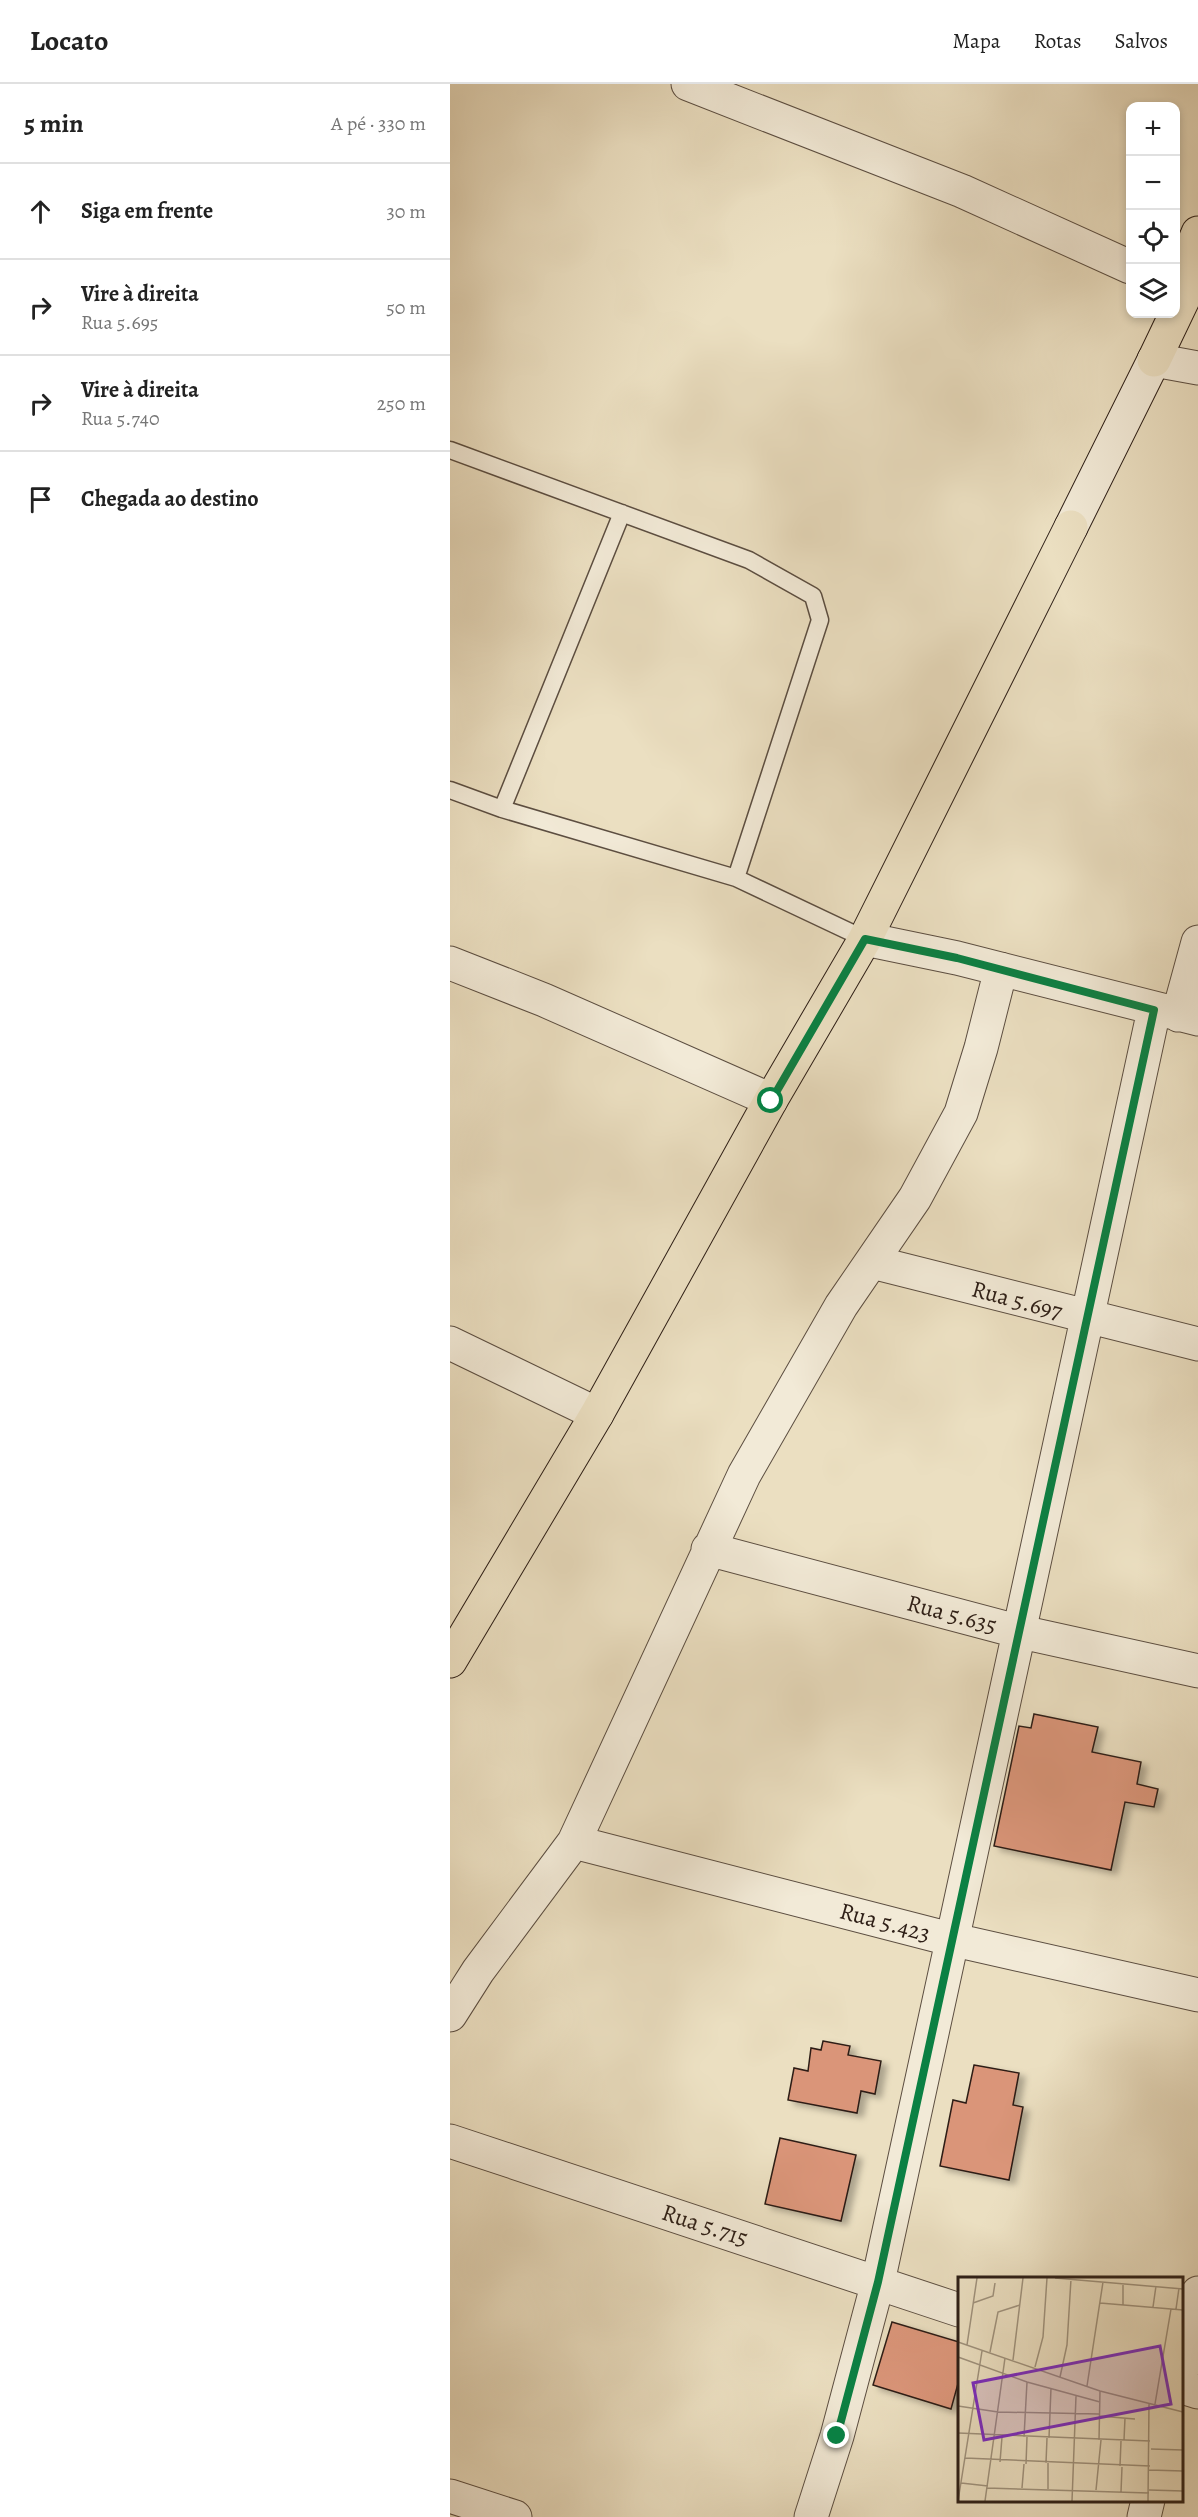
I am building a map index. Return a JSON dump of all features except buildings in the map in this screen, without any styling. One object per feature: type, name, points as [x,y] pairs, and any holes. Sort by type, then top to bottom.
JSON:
[{"type":"main road","points":[[1180,290],[1198,233]]},
{"type":"main road","points":[[1151,358],[1168,318]]},
{"type":"main road","points":[[450,1661],[597,1414],[771,1101],[865,939],[1071,527]]},
{"type":"street","points":[[688,84],[962,191],[1126,265]]},
{"type":"street","points":[[1071,527],[1151,358],[1198,368]]},
{"type":"street","points":[[865,939],[1001,969],[1177,1015]]},
{"type":"street","points":[[811,2517],[837,2436],[878,2282],[1017,1631],[1089,1319],[1198,942]]},
{"type":"street","points":[[450,963],[544,1000],[771,1101]]},
{"type":"street","points":[[450,2015],[478,1971],[574,1842],[744,1475],[841,1306],[915,1198],[961,1113],[981,1048],[1001,969]]},
{"type":"street","name":"Rua 5.697","points":[[872,1262],[1089,1319],[1198,1344]]},
{"type":"street","points":[[450,1343],[597,1414]]},
{"type":"street","name":"Rua 5.635","points":[[708,1549],[1017,1631],[1198,1671]]},
{"type":"street","name":"Rua 5.423","points":[[574,1842],[950,1939],[1198,1995]]},
{"type":"street","name":"Rua 5.715","points":[[450,2141],[958,2309]]},
{"type":"street","points":[[1183,2365],[1198,2293]]},
{"type":"street","points":[[1183,2387],[1198,2392]]},
{"type":"street","points":[[450,2496],[515,2517]]},
{"type":"street","points":[[1144,2517],[1148,2502]]},
{"type":"lane","points":[[450,450],[749,560],[813,596],[820,620],[736,878]]},
{"type":"lane","points":[[502,809],[622,513]]},
{"type":"lane","points":[[450,790],[502,809],[736,878],[865,939]]},
{"type":"route","points":[[771,1101],[865,939],[957,958],[1154,1010],[1089,1319],[1017,1631],[950,1939],[878,2282],[837,2436]]}]
